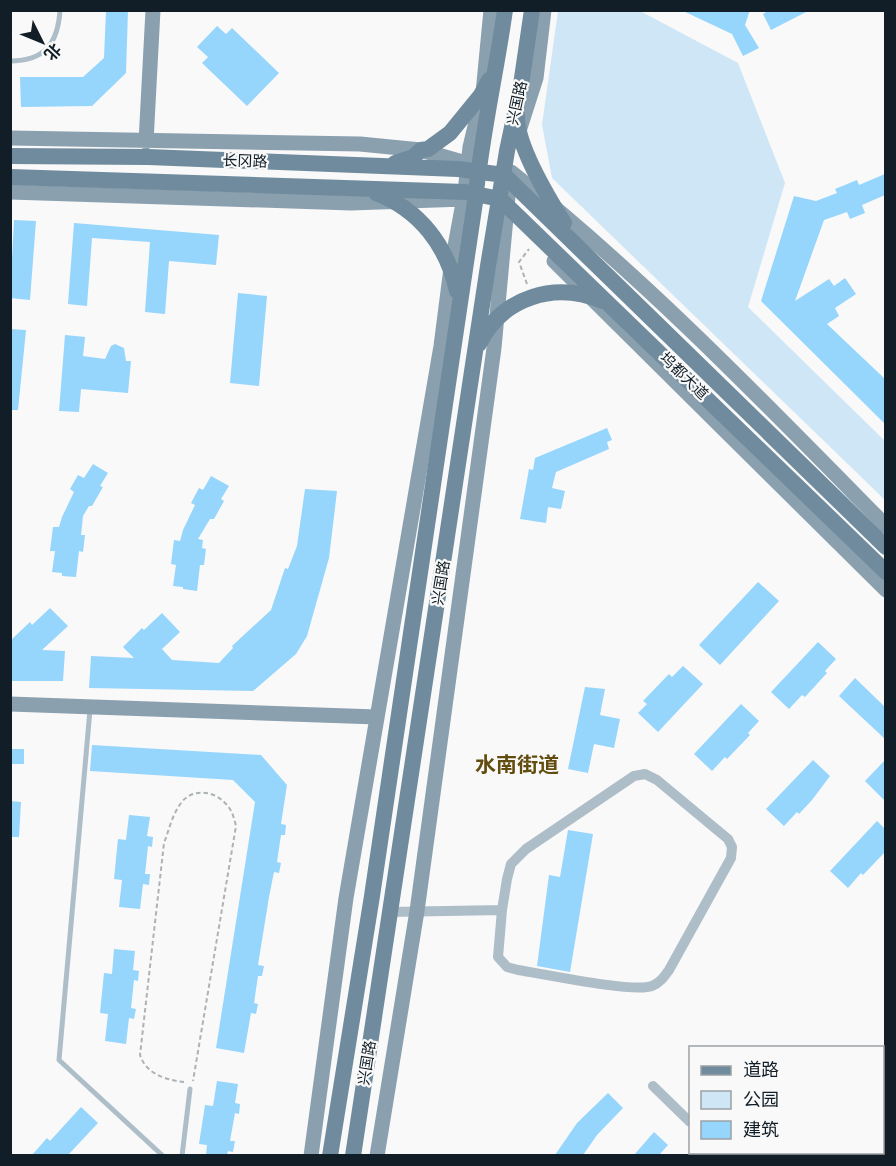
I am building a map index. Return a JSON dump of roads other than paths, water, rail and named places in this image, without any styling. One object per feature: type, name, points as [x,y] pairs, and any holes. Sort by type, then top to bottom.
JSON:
[{"type":"main road","name":"兴国路","points":[[330,1155],[372,896],[459,305],[474,167],[498,57],[505,10]]},
{"type":"main road","name":"兴国路","points":[[353,1155],[476,353],[503,206],[507,151],[521,85],[532,10]]},
{"type":"main road","points":[[382,166],[413,157],[421,150],[428,149],[453,129],[483,93],[498,57]]},
{"type":"main road","points":[[521,85],[517,119],[536,173],[555,209],[578,242],[609,276]]},
{"type":"main road","name":"长冈路","points":[[10,156],[148,157],[382,166],[474,167]]},
{"type":"main road","points":[[474,167],[507,174]]},
{"type":"main road","name":"坞都大道","points":[[507,174],[885,547]]},
{"type":"main road","name":"长冈路","points":[[10,177],[364,189],[470,197]]},
{"type":"main road","points":[[364,189],[396,202],[419,219],[430,231],[445,253],[451,268],[459,305]]},
{"type":"main road","points":[[470,197],[503,206]]},
{"type":"main road","name":"坞都大道","points":[[503,206],[614,308],[885,572]]},
{"type":"main road","points":[[476,353],[487,331],[496,320],[514,305],[537,294],[564,291],[586,295],[614,308]]},
{"type":"street","points":[[146,142],[153,10]]},
{"type":"street","points":[[10,138],[360,144],[421,150],[474,167],[470,147],[483,93],[491,10]]},
{"type":"street","points":[[544,10],[536,78],[507,174],[555,209],[638,279],[747,384],[885,526]]},
{"type":"street","points":[[10,192],[351,203],[470,197],[451,268],[441,346],[346,898],[310,1155]]},
{"type":"street","points":[[503,206],[586,295],[885,590]]},
{"type":"street","points":[[376,1155],[417,911],[494,348],[503,206]]},
{"type":"street","points":[[10,704],[377,717]]},
{"type":"street","points":[[645,774],[657,780],[728,839],[732,847],[731,858],[669,970],[660,982],[650,987],[623,987],[507,967],[498,957],[502,910],[511,864],[526,849],[634,776],[645,774]]},
{"type":"street","points":[[390,912],[502,910]]},
{"type":"street","points":[[653,1086],[689,1121]]},
{"type":"lane","points":[[10,61],[23,61],[44,53],[54,41],[59,26],[60,10]]},
{"type":"lane","points":[[90,707],[59,1060],[163,1155]]},
{"type":"lane","points":[[182,1155],[191,1086]]},
{"type":"district","name":"水南街道","points":[[517,765]]}]
